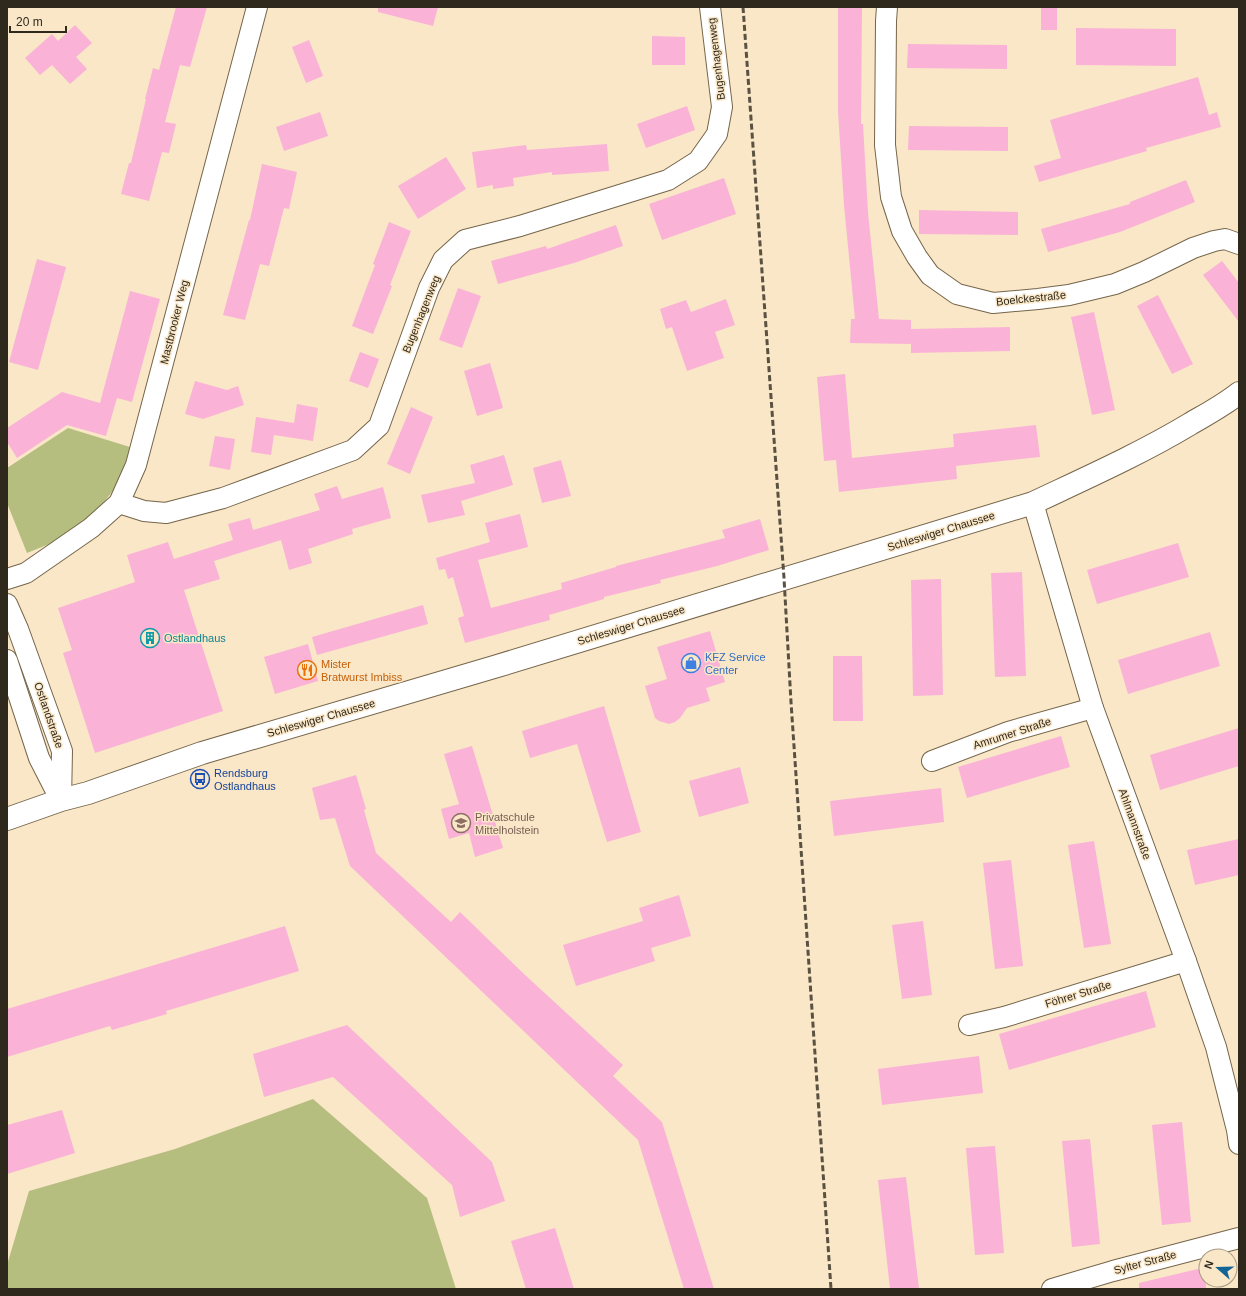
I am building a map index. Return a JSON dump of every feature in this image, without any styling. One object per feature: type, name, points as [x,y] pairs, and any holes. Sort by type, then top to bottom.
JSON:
[{"type":"main road","name":"Schleswiger Chaussee","points":[[7,819],[61,800],[88,793],[202,753],[501,665],[1033,503],[1166,438],[1227,402],[1239,393]]},
{"type":"street","name":"Mastbrooker Weg","points":[[7,580],[26,573],[91,528],[119,503],[136,465],[257,7]]},
{"type":"street","name":"Bugenhagenweg","points":[[119,503],[144,511],[166,513],[222,498],[353,450],[379,426],[429,288],[443,260],[465,240],[520,226],[668,180],[698,161],[717,134],[722,107],[710,7]]},
{"type":"street","name":"Boelckestraße","points":[[887,7],[886,145],[891,197],[902,231],[917,257],[930,275],[956,294],[994,303],[1069,295],[1115,284],[1144,272],[1193,248],[1214,241],[1225,239],[1239,244]]},
{"type":"street","name":"Ahlmannstraße","points":[[1033,503],[1093,708],[1216,1047],[1238,1135]]},
{"type":"street","name":"Ostlandstraße","points":[[7,604],[18,629],[62,751],[61,800]]},
{"type":"street","name":"Ostlandstraße","points":[[7,660],[39,758],[61,800]]},
{"type":"street","name":"Amrumer Straße","points":[[932,761],[1008,732],[1093,708]]},
{"type":"street","name":"Föhrer Straße","points":[[969,1025],[1004,1017],[1186,961]]},
{"type":"street","name":"Sylter Straße","points":[[1052,1289],[1113,1271],[1239,1238]]},
{"type":"green space","points":[[68,428],[130,447],[123,478],[100,507],[64,538],[27,553],[7,503],[7,468]]},
{"type":"green space","points":[[313,1099],[427,1198],[456,1289],[7,1289],[7,1265],[29,1191],[175,1149]]},
{"type":"building","points":[[176,7],[207,7],[190,67],[180,65],[165,122],[176,124],[169,153],[162,152],[149,201],[121,194],[129,163],[131,163],[153,68],[159,70]]},
{"type":"building","points":[[378,7],[438,7],[433,26],[378,12]]},
{"type":"building","points":[[838,7],[862,7],[861,124],[863,124],[868,213],[879,319],[911,320],[911,329],[1010,327],[1010,351],[911,353],[911,344],[850,343],[851,319],[855,319],[844,205],[838,112]]},
{"type":"building","points":[[1041,7],[1057,7],[1057,30],[1041,30]]},
{"type":"building","points":[[75,25],[92,43],[76,57],[87,69],[70,84],[52,65],[40,75],[25,58],[52,34],[58,41]]},
{"type":"building","points":[[1076,28],[1176,29],[1176,66],[1076,65]]},
{"type":"building","points":[[652,36],[685,37],[685,65],[652,65]]},
{"type":"building","points":[[309,40],[323,76],[306,83],[292,47]]},
{"type":"building","points":[[908,44],[1007,45],[1007,69],[907,68]]},
{"type":"building","points":[[1198,77],[1209,115],[1217,112],[1221,127],[1146,148],[1147,151],[1039,182],[1034,166],[1061,158],[1050,120]]},
{"type":"building","points":[[687,106],[695,130],[646,148],[637,124]]},
{"type":"building","points":[[320,112],[328,136],[284,151],[276,127]]},
{"type":"building","points":[[909,126],[1008,127],[1008,151],[908,150]]},
{"type":"building","points":[[607,144],[609,171],[552,175],[552,172],[513,178],[514,186],[493,189],[493,185],[477,188],[472,152],[526,145],[527,150]]},
{"type":"building","points":[[446,157],[466,189],[418,219],[398,186]]},
{"type":"building","points":[[262,164],[297,172],[289,209],[284,208],[269,266],[260,264],[245,320],[223,315],[250,220]]},
{"type":"building","points":[[724,178],[736,214],[662,240],[649,204]]},
{"type":"building","points":[[1186,180],[1195,202],[1120,232],[1048,252],[1041,229],[1130,204],[1130,202]]},
{"type":"building","points":[[919,210],[1018,212],[1018,235],[919,234]]},
{"type":"building","points":[[389,222],[411,231],[390,285],[392,286],[373,334],[352,326],[375,265],[373,264]]},
{"type":"building","points":[[616,225],[623,246],[574,263],[498,284],[491,261],[546,246],[547,249]]},
{"type":"building","points":[[37,259],[66,267],[38,370],[9,362]]},
{"type":"building","points":[[1222,261],[1239,283],[1239,322],[1203,275]]},
{"type":"building","points":[[458,288],[481,296],[462,348],[439,340]]},
{"type":"building","points":[[130,291],[160,299],[132,402],[117,398],[106,436],[67,425],[17,458],[7,442],[7,428],[62,392],[100,403]]},
{"type":"building","points":[[1158,295],[1193,364],[1172,374],[1137,306]]},
{"type":"building","points":[[726,299],[735,325],[715,332],[724,358],[687,371],[672,327],[666,329],[660,309],[686,300],[691,312]]},
{"type":"building","points":[[1094,312],[1115,410],[1092,415],[1071,317]]},
{"type":"building","points":[[360,352],[379,359],[368,388],[349,381]]},
{"type":"building","points":[[490,363],[503,408],[477,416],[464,371]]},
{"type":"building","points":[[845,374],[852,458],[954,447],[953,434],[1036,425],[1040,457],[956,466],[957,479],[839,492],[836,460],[824,461],[817,377]]},
{"type":"building","points":[[195,381],[227,390],[238,386],[244,405],[203,419],[185,414]]},
{"type":"building","points":[[297,404],[318,408],[313,441],[274,435],[271,455],[251,452],[256,417],[294,423]]},
{"type":"building","points":[[411,407],[433,417],[410,474],[387,464]]},
{"type":"building","points":[[215,436],[235,439],[230,470],[209,466]]},
{"type":"building","points":[[504,455],[513,485],[461,501],[465,515],[428,523],[421,495],[475,483],[470,465]]},
{"type":"building","points":[[561,460],[571,496],[542,503],[533,468]]},
{"type":"building","name":"Ostlandhaus","points":[[337,486],[342,499],[383,487],[391,518],[352,529],[353,534],[308,549],[312,563],[289,570],[281,540],[214,561],[220,579],[184,590],[223,711],[95,753],[63,653],[72,650],[58,608],[135,582],[127,555],[168,542],[174,559],[233,540],[228,524],[250,518],[253,530],[320,510],[314,494]]},
{"type":"building","points":[[520,514],[528,547],[478,560],[491,608],[562,589],[561,583],[616,566],[725,538],[722,530],[760,519],[769,550],[717,566],[660,580],[661,583],[604,597],[604,599],[549,615],[550,620],[465,643],[458,618],[464,616],[453,577],[448,579],[445,569],[439,570],[436,558],[490,542],[485,523]]},
{"type":"building","points":[[1178,543],[1189,577],[1097,604],[1087,570]]},
{"type":"building","points":[[1022,572],[1026,676],[995,677],[991,573]]},
{"type":"building","points":[[941,579],[943,695],[913,696],[911,580]]},
{"type":"building","points":[[423,605],[428,624],[317,655],[312,637]]},
{"type":"building","name":"KFZ Service Center","points":[[710,631],[725,682],[706,688],[710,701],[687,708],[675,722],[669,724],[659,721],[655,718],[645,686],[667,679],[657,647]]},
{"type":"building","points":[[1210,632],[1220,666],[1128,694],[1118,660]]},
{"type":"building","points":[[308,644],[318,681],[275,694],[264,657]]},
{"type":"building","points":[[833,656],[862,656],[863,721],[833,721]]},
{"type":"building","points":[[604,706],[641,832],[607,842],[577,744],[530,758],[522,731]]},
{"type":"building","points":[[1239,728],[1239,766],[1160,790],[1150,755]]},
{"type":"building","points":[[1061,736],[1070,767],[967,798],[958,767]]},
{"type":"building","points":[[472,746],[503,848],[475,857],[469,833],[449,839],[441,809],[459,804],[444,754]]},
{"type":"building","points":[[740,767],[749,803],[699,817],[689,781]]},
{"type":"building","points":[[356,775],[366,809],[364,810],[376,853],[451,922],[460,912],[524,974],[623,1065],[613,1076],[662,1122],[714,1289],[684,1289],[638,1140],[350,866],[335,818],[320,820],[312,788]]},
{"type":"building","points":[[941,788],[944,822],[834,836],[830,801]]},
{"type":"building","points":[[1239,839],[1239,875],[1195,885],[1187,850]]},
{"type":"building","points":[[1094,841],[1111,944],[1084,948],[1068,845]]},
{"type":"building","points":[[1011,860],[1023,966],[995,969],[983,863]]},
{"type":"building","points":[[679,895],[691,936],[651,948],[655,961],[576,986],[563,945],[643,921],[639,908]]},
{"type":"building","points":[[923,921],[932,995],[902,999],[892,925]]},
{"type":"building","points":[[285,926],[299,971],[166,1011],[167,1014],[112,1030],[110,1026],[7,1057],[7,1009]]},
{"type":"building","points":[[1146,991],[1156,1027],[1009,1070],[999,1034]]},
{"type":"building","points":[[347,1025],[492,1162],[505,1201],[460,1217],[452,1185],[333,1077],[264,1097],[253,1054]]},
{"type":"building","points":[[979,1056],[983,1093],[882,1105],[878,1069]]},
{"type":"building","points":[[62,1110],[75,1153],[7,1174],[7,1125]]},
{"type":"building","points":[[1182,1122],[1191,1222],[1162,1225],[1152,1125]]},
{"type":"building","points":[[1090,1139],[1100,1244],[1072,1247],[1062,1141]]},
{"type":"building","points":[[995,1146],[1004,1253],[975,1255],[966,1148]]},
{"type":"building","points":[[906,1177],[919,1289],[890,1289],[878,1180]]},
{"type":"building","points":[[555,1228],[574,1289],[526,1289],[511,1241]]},
{"type":"building","points":[[1198,1269],[1198,1288],[1206,1289],[1139,1289],[1139,1283]]},
{"type":"railway","points":[[743,7],[784,578],[831,1289]]},
{"type":"place","name":"Ostlandhaus","points":[[150,638]]},
{"type":"place","name":"KFZ Service Center","points":[[691,663]]},
{"type":"place","name":"Mister Bratwurst Imbiss","points":[[307,670]]},
{"type":"place","name":"Rendsburg Ostlandhaus","points":[[200,779]]},
{"type":"place","name":"Privatschule Mittelholstein","points":[[461,823]]}]
